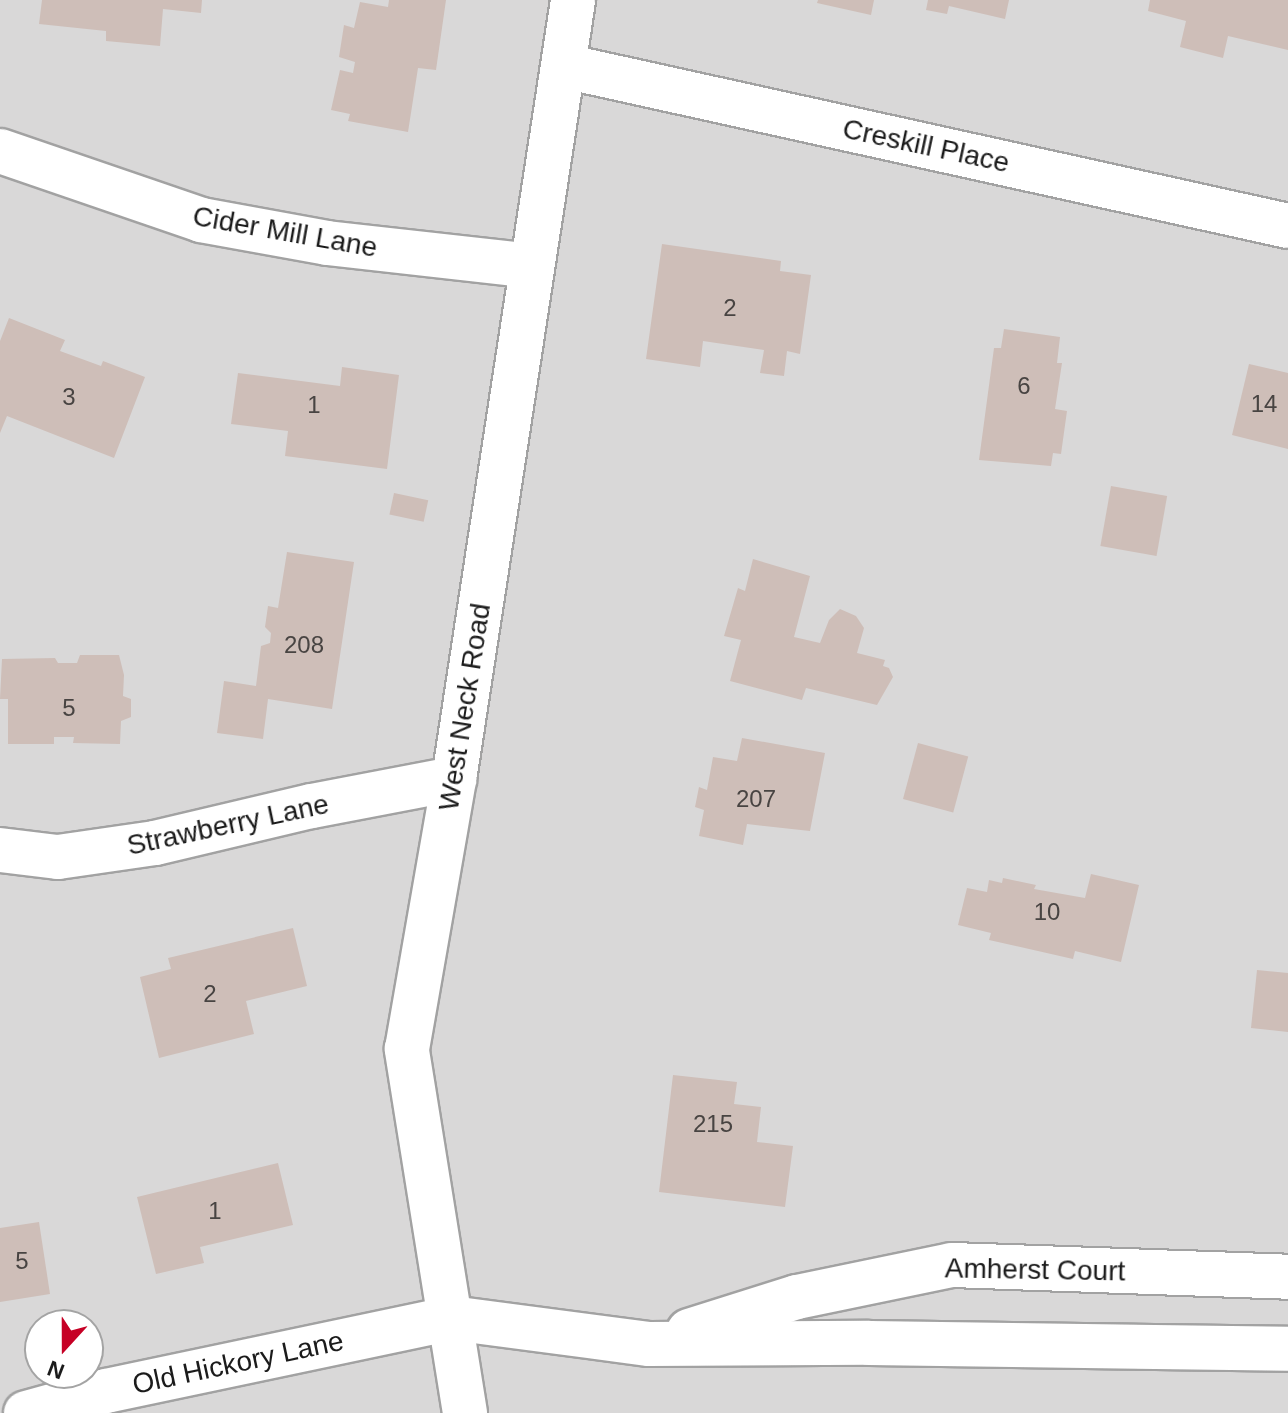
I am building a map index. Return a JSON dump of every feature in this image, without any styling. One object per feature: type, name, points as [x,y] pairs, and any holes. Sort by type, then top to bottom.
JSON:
[{"type":"street","name":"West Neck Road","points":[[465,1413],[407,1049],[454,779],[573,0]]},
{"type":"street","name":"Creskill Place","points":[[564,66],[1288,226]]},
{"type":"street","name":"Cider Mill Lane","points":[[0,151],[201,220],[327,243],[532,266]]},
{"type":"street","name":"Strawberry Lane","points":[[0,850],[58,857],[155,843],[312,806],[454,779]]},
{"type":"street","name":"Amherst Court","points":[[649,1344],[797,1297],[952,1265],[1288,1277]]},
{"type":"street","name":"Amherst Court","points":[[451,1318],[649,1344],[869,1343],[1288,1349]]},
{"type":"street","name":"Old Hickory Lane","points":[[26,1413],[106,1391],[451,1318]]},
{"type":"shaded area","points":[[0,0],[1288,0],[1288,1413],[0,1413]]},
{"type":"building","points":[[42,0],[202,0],[201,13],[163,9],[160,46],[106,41],[106,31],[39,24]]},
{"type":"building","points":[[389,0],[446,0],[436,70],[418,68],[408,132],[348,121],[350,114],[331,110],[340,70],[353,73],[355,62],[339,57],[344,25],[354,28],[360,2],[388,7]]},
{"type":"building","points":[[818,0],[874,0],[871,15],[817,3]]},
{"type":"building","points":[[928,0],[1009,0],[1005,19],[949,6],[947,14],[926,10]]},
{"type":"building","points":[[1150,0],[1288,0],[1288,50],[1228,36],[1223,58],[1180,47],[1186,21],[1148,11]]},
{"type":"building","points":[[662,244],[781,261],[780,271],[811,275],[800,354],[787,351],[784,376],[760,373],[764,350],[703,341],[700,367],[646,359]]},
{"type":"building","points":[[9,318],[65,340],[60,351],[101,366],[103,361],[145,377],[114,458],[7,416],[0,433],[0,341]]},
{"type":"building","points":[[1004,329],[1060,337],[1057,363],[1062,363],[1055,409],[1067,411],[1061,454],[1053,453],[1051,466],[979,460],[994,348],[1001,348]]},
{"type":"building","points":[[1249,364],[1288,373],[1288,449],[1232,435]]},
{"type":"building","points":[[342,367],[399,375],[387,469],[285,456],[288,431],[231,424],[238,373],[340,386]]},
{"type":"building","points":[[1111,486],[1167,496],[1157,556],[1100,546]]},
{"type":"building","points":[[394,493],[428,500],[424,522],[389,515]]},
{"type":"building","points":[[287,552],[354,562],[332,709],[268,699],[263,739],[217,733],[224,681],[256,686],[261,646],[270,643],[271,633],[265,627],[268,606],[278,608]]},
{"type":"building","points":[[753,559],[810,576],[794,637],[820,643],[829,620],[840,609],[856,616],[864,628],[857,653],[885,660],[883,666],[889,668],[893,677],[877,705],[806,688],[802,700],[730,681],[741,640],[724,636],[738,588],[745,591]]},
{"type":"building","points":[[80,655],[119,655],[124,675],[123,696],[131,699],[131,717],[121,721],[120,744],[73,743],[74,737],[54,737],[54,744],[8,744],[8,699],[0,699],[2,659],[55,658],[58,663],[77,663]]},
{"type":"building","points":[[742,738],[825,753],[810,831],[747,824],[743,845],[699,836],[704,810],[695,807],[699,787],[707,790],[713,757],[737,761]]},
{"type":"building","points":[[918,743],[968,756],[953,812],[903,799]]},
{"type":"building","points":[[1091,874],[1139,885],[1121,962],[1075,951],[1073,959],[989,940],[991,933],[958,925],[967,888],[987,892],[989,880],[1002,883],[1003,878],[1036,885],[1034,889],[1085,898]]},
{"type":"building","points":[[293,928],[307,986],[246,1001],[254,1034],[159,1058],[140,977],[171,969],[168,958]]},
{"type":"building","points":[[1257,970],[1288,973],[1288,1032],[1251,1028]]},
{"type":"building","points":[[673,1075],[737,1082],[734,1104],[761,1107],[757,1142],[793,1146],[785,1207],[659,1192]]},
{"type":"building","points":[[278,1163],[293,1225],[200,1247],[204,1263],[156,1274],[137,1197]]},
{"type":"building","points":[[39,1222],[50,1294],[0,1302],[0,1228]]}]
